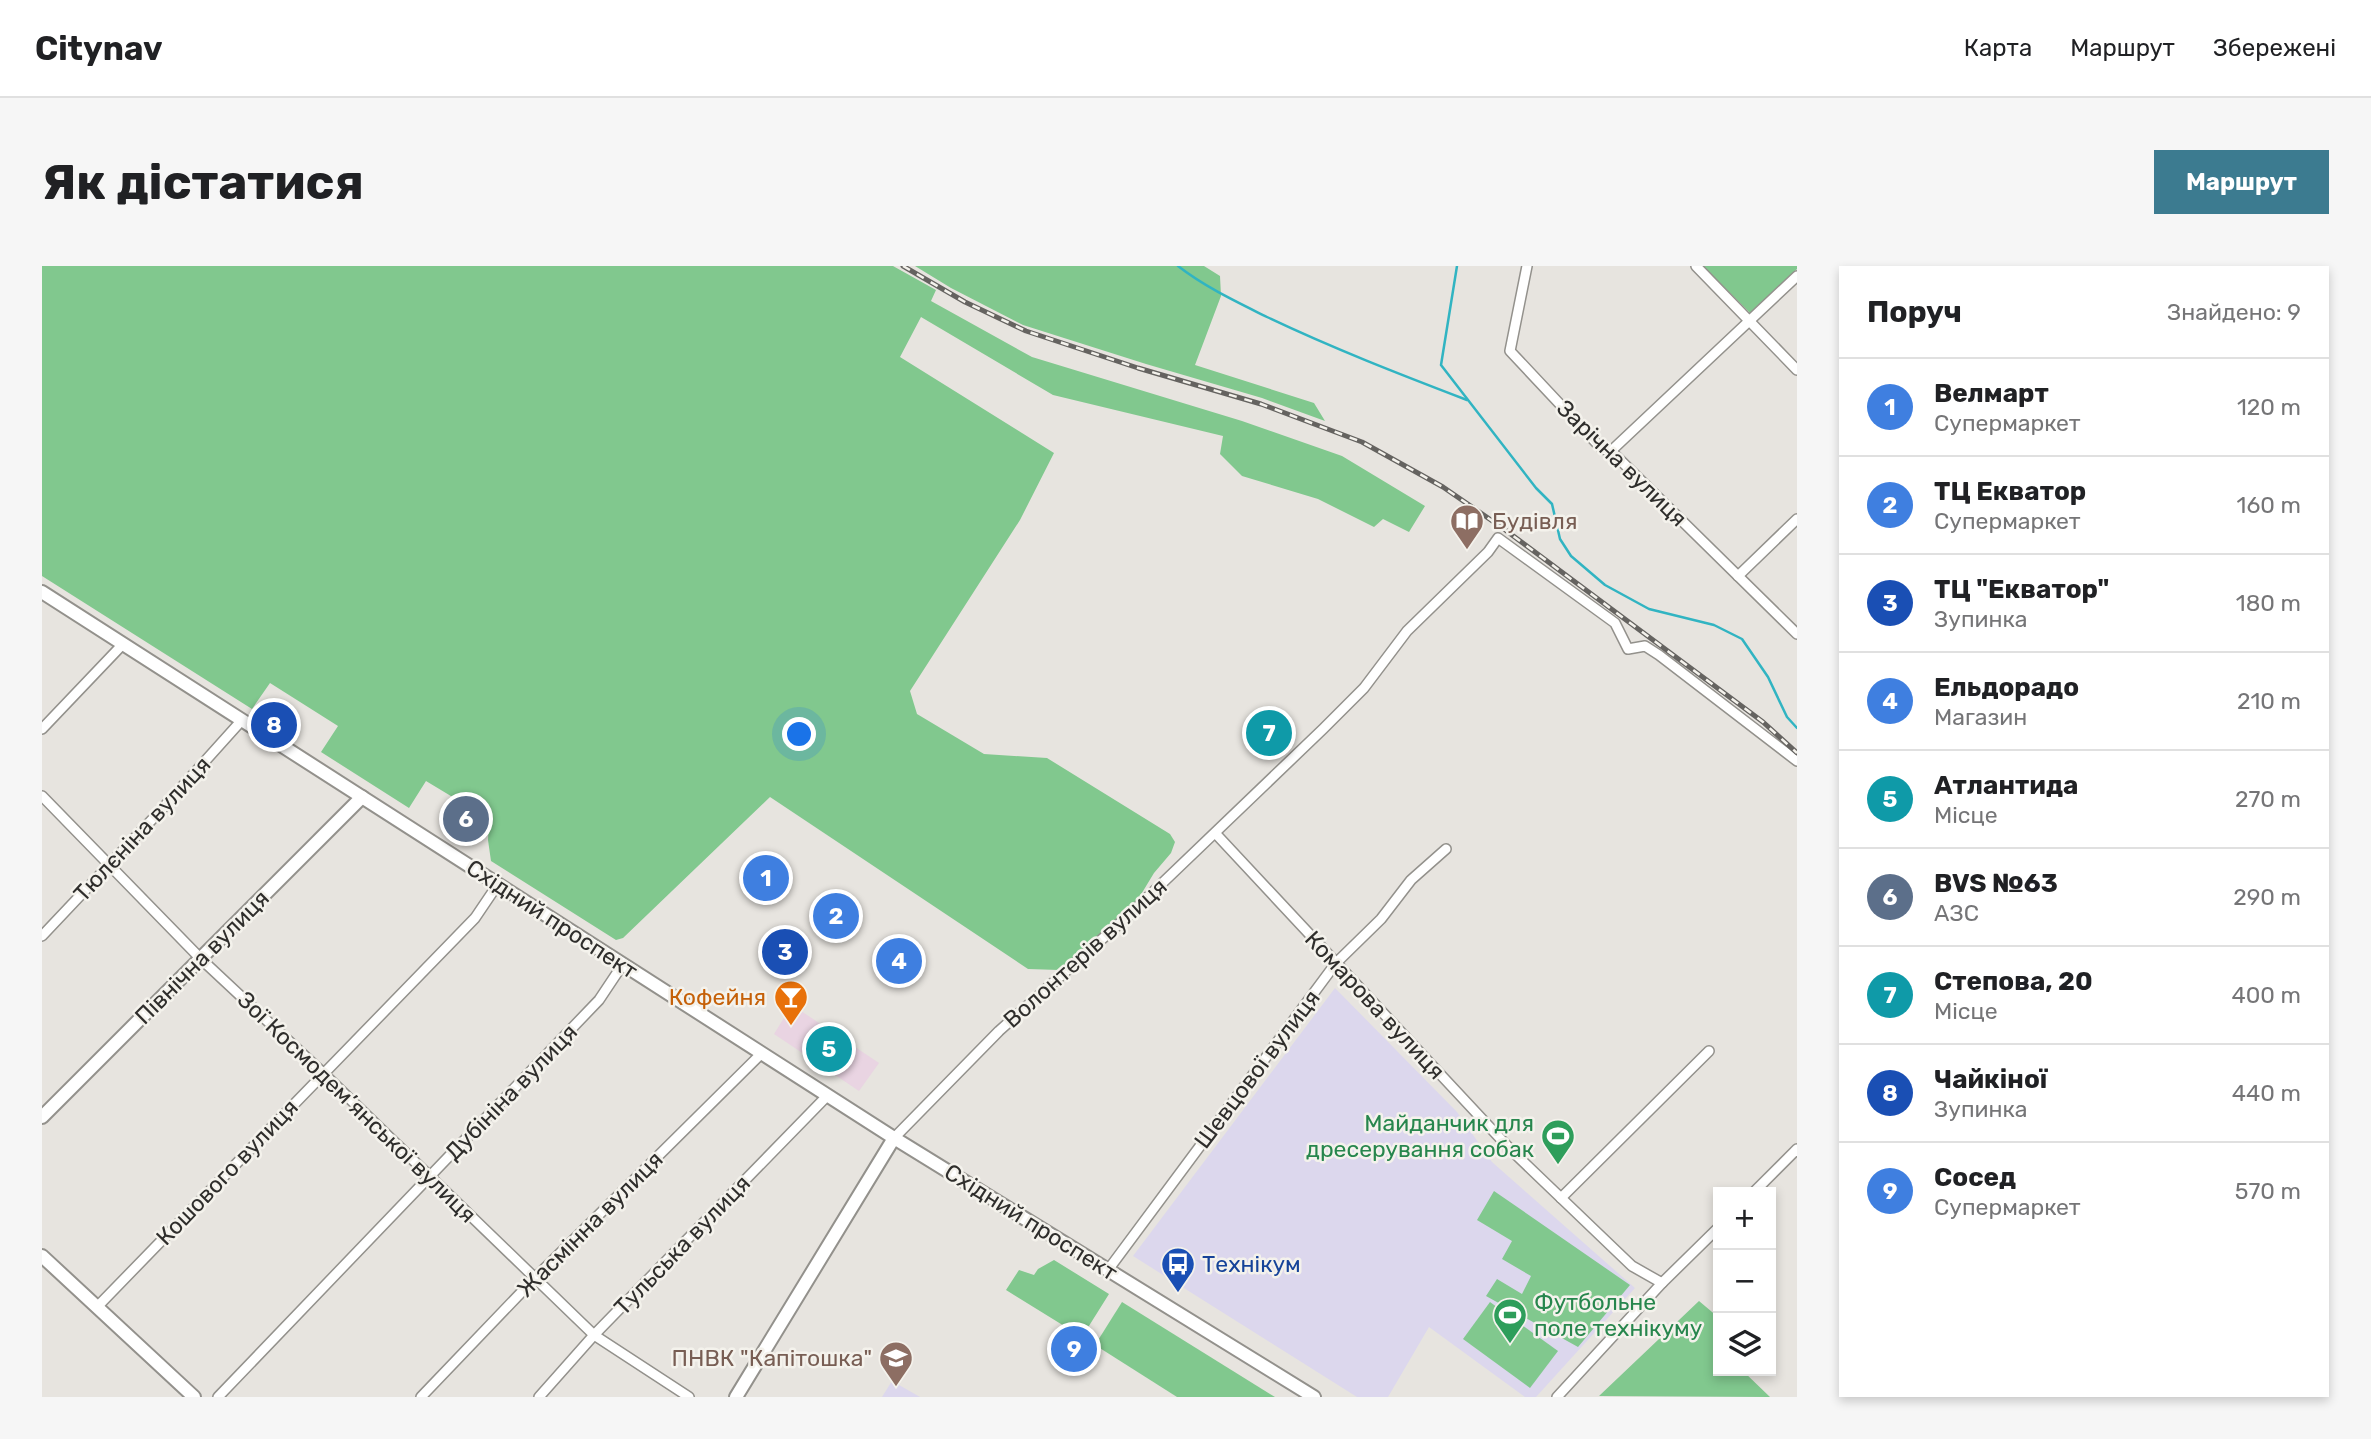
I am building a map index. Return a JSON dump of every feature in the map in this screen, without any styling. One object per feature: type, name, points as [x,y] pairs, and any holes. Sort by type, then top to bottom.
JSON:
[{"type":"main road","name":"Східний проспект","points":[[42,592],[894,1138],[1314,1397]]},
{"type":"main road","name":"Північна вулиця","points":[[42,1117],[362,797]]},
{"type":"main road","name":"Волонтерів вулиця","points":[[736,1397],[894,1138]]},
{"type":"main road","points":[[42,1256],[194,1397]]},
{"type":"street","name":"Зарічна вулиця","points":[[1527,266],[1510,351],[1602,449],[1612,451],[1797,634]]},
{"type":"street","points":[[1696,266],[1797,370]]},
{"type":"street","points":[[1612,451],[1797,276]]},
{"type":"street","points":[[1738,576],[1797,519]]},
{"type":"street","name":"Волонтерів вулиця","points":[[894,1138],[999,1031],[1216,834],[1364,688],[1407,631],[1488,552],[1498,538],[1615,623],[1628,649],[1645,646],[1659,655],[1797,761]]},
{"type":"street","points":[[42,729],[123,644]]},
{"type":"street","name":"Тюлєніна вулиця","points":[[42,936],[110,866],[242,720]]},
{"type":"street","name":"Зої Космодем’янської вулиця","points":[[42,796],[201,959],[594,1335],[689,1397]]},
{"type":"street","name":"Комарова вулиця","points":[[1216,834],[1511,1150],[1632,1266],[1662,1283]]},
{"type":"street","name":"Шевцової вулиця","points":[[1108,1270],[1335,963],[1390,909],[1411,880],[1446,849]]},
{"type":"street","name":"Кошового вулиця","points":[[97,1307],[475,918],[498,884]]},
{"type":"street","name":"Дубініна вулиця","points":[[218,1397],[598,1000],[623,964]]},
{"type":"street","points":[[1561,1198],[1709,1051]]},
{"type":"street","name":"Жасмінна вулиця","points":[[421,1397],[535,1278],[762,1053]]},
{"type":"street","name":"Тульська вулиця","points":[[539,1397],[594,1335],[828,1095]]},
{"type":"street","points":[[1759,1187],[1797,1149]]},
{"type":"street","points":[[1557,1397],[1662,1283],[1713,1233]]},
{"type":"shaded area","points":[[1335,988],[1457,1112],[1492,1162],[1635,1288],[1536,1397],[1525,1397],[1429,1327],[1388,1397],[1357,1397],[1133,1256]]},
{"type":"shaded area","points":[[792,1005],[879,1063],[859,1091],[774,1034]]},
{"type":"shaded area","name":"ПНВК \"Капітошка\"","points":[[892,1381],[920,1397],[882,1397]]},
{"type":"green space","points":[[42,266],[893,266],[936,290],[931,301],[1032,357],[1242,421],[1342,456],[1425,506],[1409,532],[1383,519],[1374,527],[1318,499],[1242,476],[1220,454],[1223,436],[1053,395],[921,317],[900,357],[1054,453],[1020,520],[910,691],[917,714],[984,754],[1047,758],[1170,834],[1175,842],[1171,853],[1154,873],[1137,901],[1059,970],[1028,969],[770,797],[623,938],[616,940],[491,861],[489,819],[426,781],[409,808],[321,752],[338,726],[270,683],[252,709],[42,576]]},
{"type":"green space","points":[[915,266],[1204,266],[1220,276],[1221,296],[1195,365],[1314,403],[1325,421],[1262,398],[1023,325]]},
{"type":"green space","points":[[1703,266],[1797,266],[1797,269],[1750,313]]},
{"type":"green space","points":[[1494,1191],[1630,1285],[1578,1347],[1486,1296],[1497,1279],[1522,1294],[1531,1276],[1502,1259],[1512,1241],[1477,1220]]},
{"type":"green space","points":[[1054,1260],[1109,1294],[1082,1337],[1006,1290],[1019,1270],[1034,1275],[1038,1269]]},
{"type":"green space","points":[[1699,1301],[1713,1313],[1713,1376],[1748,1376],[1770,1397],[1599,1396]]},
{"type":"green space","points":[[1122,1302],[1275,1397],[1177,1397],[1095,1345]]},
{"type":"green space","name":"Футбольне поле технікуму","points":[[1490,1302],[1558,1351],[1530,1388],[1463,1339]]},
{"type":"waterway","points":[[1178,266],[1221,294],[1267,317],[1467,400]]},
{"type":"waterway","points":[[1457,266],[1441,365],[1536,488],[1552,504],[1560,539],[1571,556],[1605,585],[1649,609],[1714,625],[1742,639],[1768,677],[1787,717],[1797,728]]},
{"type":"railway","points":[[903,266],[965,302],[1026,331],[1138,368],[1261,404],[1362,442],[1443,487],[1504,529],[1763,722],[1797,753]]},
{"type":"place","name":"Будівля","points":[[1467,551]]},
{"type":"place","name":"Чайкіної","points":[[274,725]]},
{"type":"place","name":"Степова, 20","points":[[1269,733]]},
{"type":"place","name":"BVS №63","points":[[466,819]]},
{"type":"place","name":"Велмарт","points":[[766,878]]},
{"type":"place","name":"ТЦ Екватор","points":[[836,916]]},
{"type":"place","name":"ТЦ \"Екватор\"","points":[[785,952]]},
{"type":"place","name":"Ельдорадо","points":[[899,961]]},
{"type":"place","name":"Кофейня","points":[[791,1027]]},
{"type":"place","name":"Атлантида","points":[[829,1049]]},
{"type":"place","name":"Майданчик для дресерування собак","points":[[1558,1166]]},
{"type":"place","name":"Технікум","points":[[1178,1294]]},
{"type":"place","name":"Футбольне поле технікуму","points":[[1510,1345]]},
{"type":"place","name":"Сосед","points":[[1074,1349]]},
{"type":"place","name":"ПНВК \"Капітошка\"","points":[[896,1388]]}]
